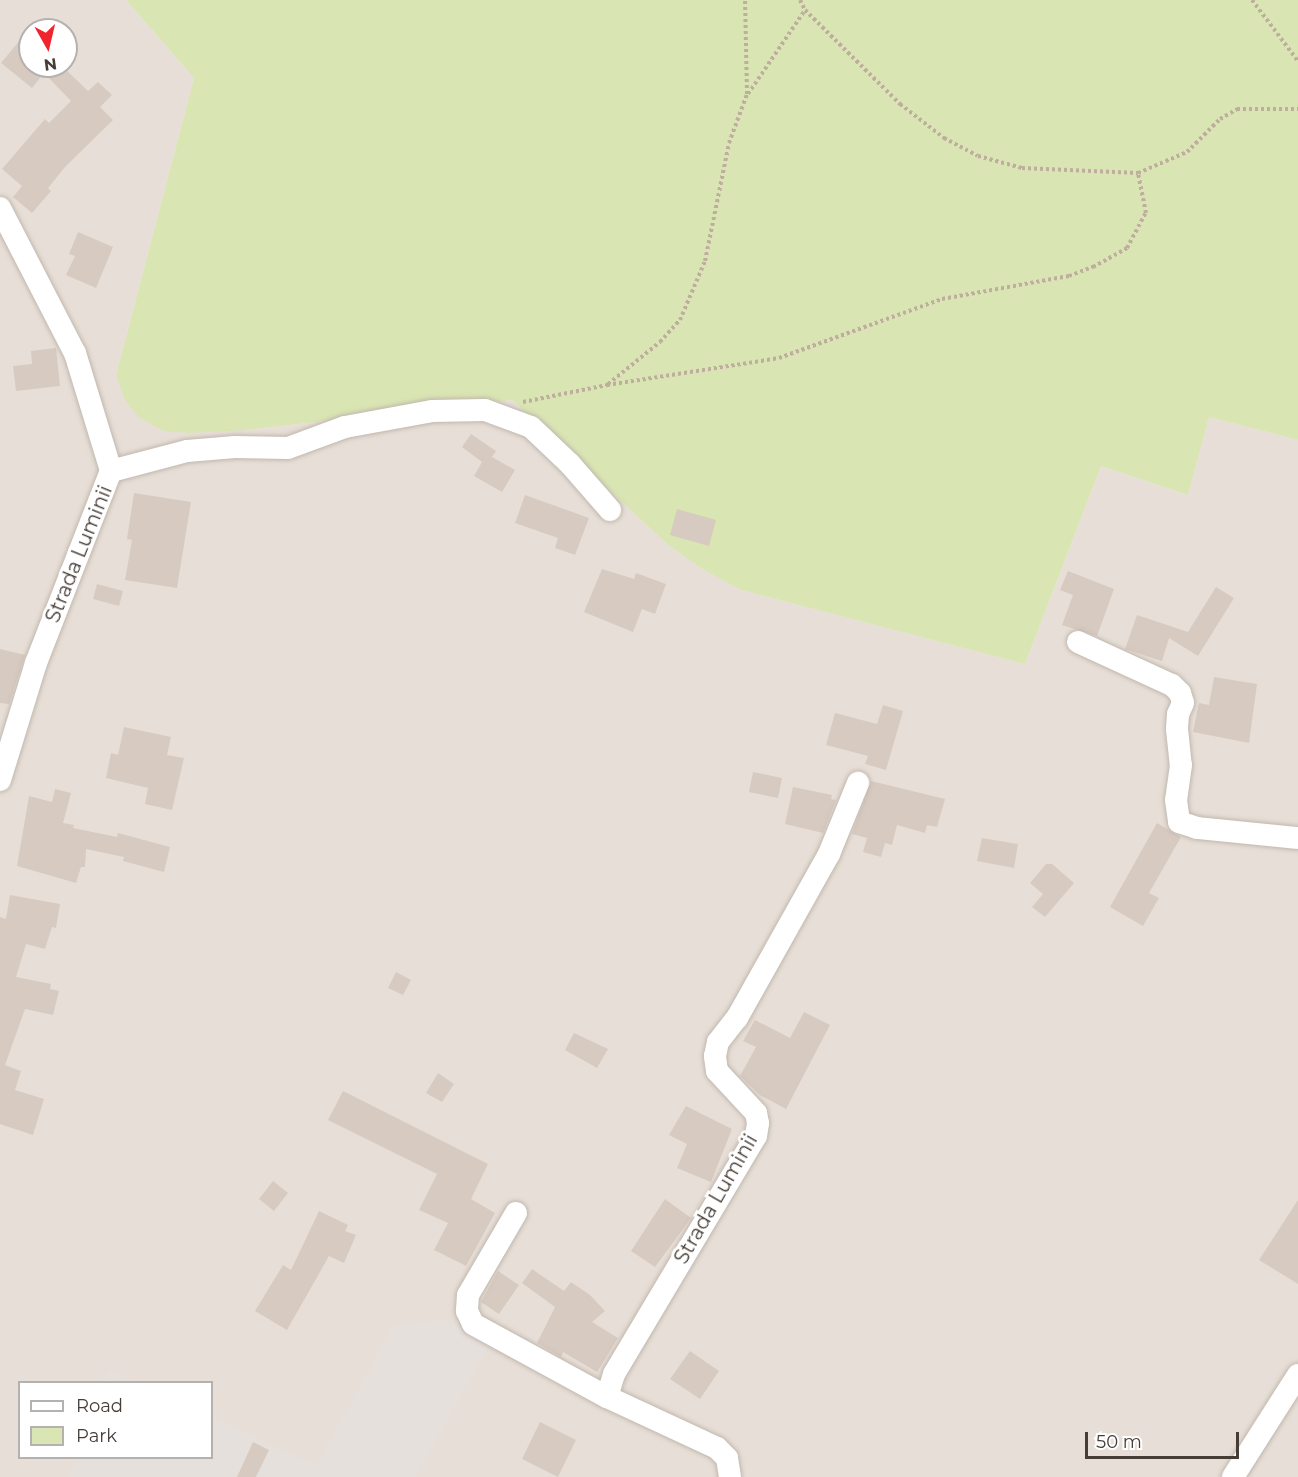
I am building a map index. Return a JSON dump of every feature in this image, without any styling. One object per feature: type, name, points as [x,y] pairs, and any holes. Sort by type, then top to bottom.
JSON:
[{"type":"street","points":[[0,208],[75,354],[111,471]]},
{"type":"street","name":"Strada Luminii","points":[[0,780],[36,663],[111,471],[187,451],[235,447],[288,448],[345,427],[432,411],[485,410],[531,427],[570,464],[610,510]]},
{"type":"street","points":[[1078,642],[1172,685],[1180,693],[1183,703],[1178,714],[1177,729],[1181,765],[1176,800],[1179,822],[1197,828],[1298,838]]},
{"type":"street","name":"Strada Luminii","points":[[607,1397],[614,1374],[756,1136],[758,1123],[756,1113],[717,1071],[715,1056],[718,1042],[736,1018],[829,854],[858,783]]},
{"type":"street","points":[[516,1213],[468,1295],[467,1311],[473,1324],[607,1397],[717,1448],[727,1458],[730,1477]]},
{"type":"street","points":[[1233,1477],[1298,1375]]},
{"type":"path","points":[[745,0],[747,94]]},
{"type":"path","points":[[800,0],[805,10],[900,104],[944,138],[978,156],[1022,168],[1138,173],[1186,152],[1220,119],[1237,109],[1298,109]]},
{"type":"path","points":[[1252,0],[1298,61]]},
{"type":"path","points":[[608,385],[660,342],[680,320],[705,261],[729,143],[747,94],[805,10]]},
{"type":"path","points":[[517,403],[608,385],[779,358],[942,299],[1069,276],[1094,267],[1126,248],[1146,213],[1138,173]]},
{"type":"shaded area","points":[[0,0],[126,0],[194,78],[116,375],[245,430],[512,400],[667,544],[702,569],[741,590],[1025,664],[1101,466],[1188,495],[1209,417],[1298,440],[1298,1477],[0,1477]]},
{"type":"shaded area","points":[[448,1320],[489,1345],[415,1477],[69,1477],[76,1459],[213,1459],[213,1417],[317,1466],[393,1326]]},
{"type":"shaded area","points":[[108,1370],[133,1381],[104,1381]]},
{"type":"green space","points":[[126,0],[1298,0],[1298,440],[1209,417],[1188,495],[1101,466],[1025,664],[741,590],[702,569],[667,544],[512,400],[245,430],[189,433],[164,431],[140,418],[125,400],[116,375],[194,78]]},
{"type":"building","points":[[18,42],[18,77],[1,63]]},
{"type":"building","points":[[20,78],[40,78],[32,88]]},
{"type":"building","points":[[49,78],[74,78],[88,91],[98,82],[112,95],[100,107],[113,120],[65,167],[48,188],[51,191],[32,213],[13,197],[22,186],[2,169],[45,119],[49,123],[71,101]]},
{"type":"building","points":[[78,232],[113,247],[96,288],[66,275],[75,256],[69,254]]},
{"type":"building","points":[[56,348],[60,386],[16,391],[13,366],[32,364],[31,351]]},
{"type":"building","points":[[471,434],[496,451],[492,457],[515,470],[502,492],[474,476],[482,462],[462,447]]},
{"type":"building","points":[[134,493],[191,502],[177,588],[125,580],[132,540],[127,539]]},
{"type":"building","points":[[525,495],[589,518],[575,555],[555,548],[558,538],[515,523]]},
{"type":"building","points":[[677,509],[716,520],[709,546],[670,535]]},
{"type":"building","points":[[602,569],[634,579],[636,573],[666,584],[655,614],[642,609],[633,632],[584,612]]},
{"type":"building","points":[[1068,571],[1114,589],[1097,636],[1062,625],[1073,595],[1060,590]]},
{"type":"building","points":[[97,584],[123,591],[119,606],[93,599]]},
{"type":"building","points":[[1216,587],[1234,598],[1198,656],[1169,638],[1162,661],[1125,649],[1137,615],[1188,632]]},
{"type":"building","points":[[0,649],[25,655],[9,704],[0,703]]},
{"type":"building","points":[[1214,677],[1257,684],[1249,743],[1193,732],[1199,703],[1209,705]]},
{"type":"building","points":[[883,705],[903,711],[886,770],[865,764],[868,756],[826,745],[835,713],[877,724]]},
{"type":"building","points":[[124,727],[171,737],[167,755],[184,758],[172,810],[145,804],[148,788],[106,778],[111,753],[118,755]]},
{"type":"building","points":[[753,772],[782,778],[778,798],[749,792]]},
{"type":"building","points":[[871,781],[945,799],[937,827],[927,825],[925,833],[897,825],[892,845],[885,843],[881,857],[863,852],[867,838],[852,834]]},
{"type":"building","points":[[793,787],[832,795],[831,799],[836,800],[823,833],[785,824]]},
{"type":"building","points":[[55,789],[71,793],[63,823],[74,825],[73,828],[117,837],[118,833],[170,847],[164,872],[123,861],[124,857],[86,849],[85,867],[81,867],[76,883],[17,866],[29,796],[52,802]]},
{"type":"building","points":[[1157,823],[1181,837],[1149,893],[1159,898],[1143,926],[1110,907]]},
{"type":"building","points":[[982,838],[1018,844],[1014,868],[977,861]]},
{"type":"building","points":[[1046,864],[1052,864],[1074,883],[1045,917],[1032,907],[1043,894],[1030,883]]},
{"type":"building","points":[[10,895],[60,904],[56,928],[52,927],[45,949],[26,944],[16,977],[51,984],[50,989],[59,991],[53,1015],[25,1009],[5,1065],[21,1071],[15,1090],[44,1099],[33,1135],[0,1124],[0,917],[6,919]]},
{"type":"building","points":[[396,972],[411,980],[403,995],[388,988]]},
{"type":"building","points":[[804,1012],[830,1025],[786,1109],[760,1095],[740,1076],[756,1047],[743,1041],[755,1020],[790,1038]]},
{"type":"building","points":[[574,1033],[608,1049],[597,1068],[565,1050]]},
{"type":"building","points":[[438,1073],[454,1084],[442,1102],[426,1093]]},
{"type":"building","points":[[343,1091],[488,1164],[471,1199],[495,1213],[466,1266],[434,1250],[448,1223],[419,1210],[437,1174],[328,1120]]},
{"type":"building","points":[[686,1106],[732,1129],[711,1182],[677,1168],[687,1144],[669,1135]]},
{"type":"building","points":[[273,1181],[288,1193],[274,1211],[259,1199]]},
{"type":"building","points":[[665,1199],[691,1218],[655,1267],[631,1251]]},
{"type":"building","points":[[1298,1200],[1298,1284],[1259,1260]]},
{"type":"building","points":[[319,1211],[348,1225],[345,1231],[356,1235],[344,1263],[329,1256],[287,1330],[255,1311],[283,1265],[291,1270]]},
{"type":"building","points":[[532,1269],[564,1291],[571,1282],[590,1295],[605,1311],[592,1322],[618,1338],[597,1372],[563,1352],[561,1357],[537,1343],[555,1307],[522,1283]]},
{"type":"building","points":[[498,1271],[519,1285],[499,1314],[481,1302]]},
{"type":"building","points":[[690,1351],[719,1371],[700,1399],[670,1379]]},
{"type":"building","points":[[540,1422],[576,1440],[558,1477],[522,1459]]},
{"type":"building","points":[[253,1442],[269,1450],[256,1477],[237,1477]]}]
